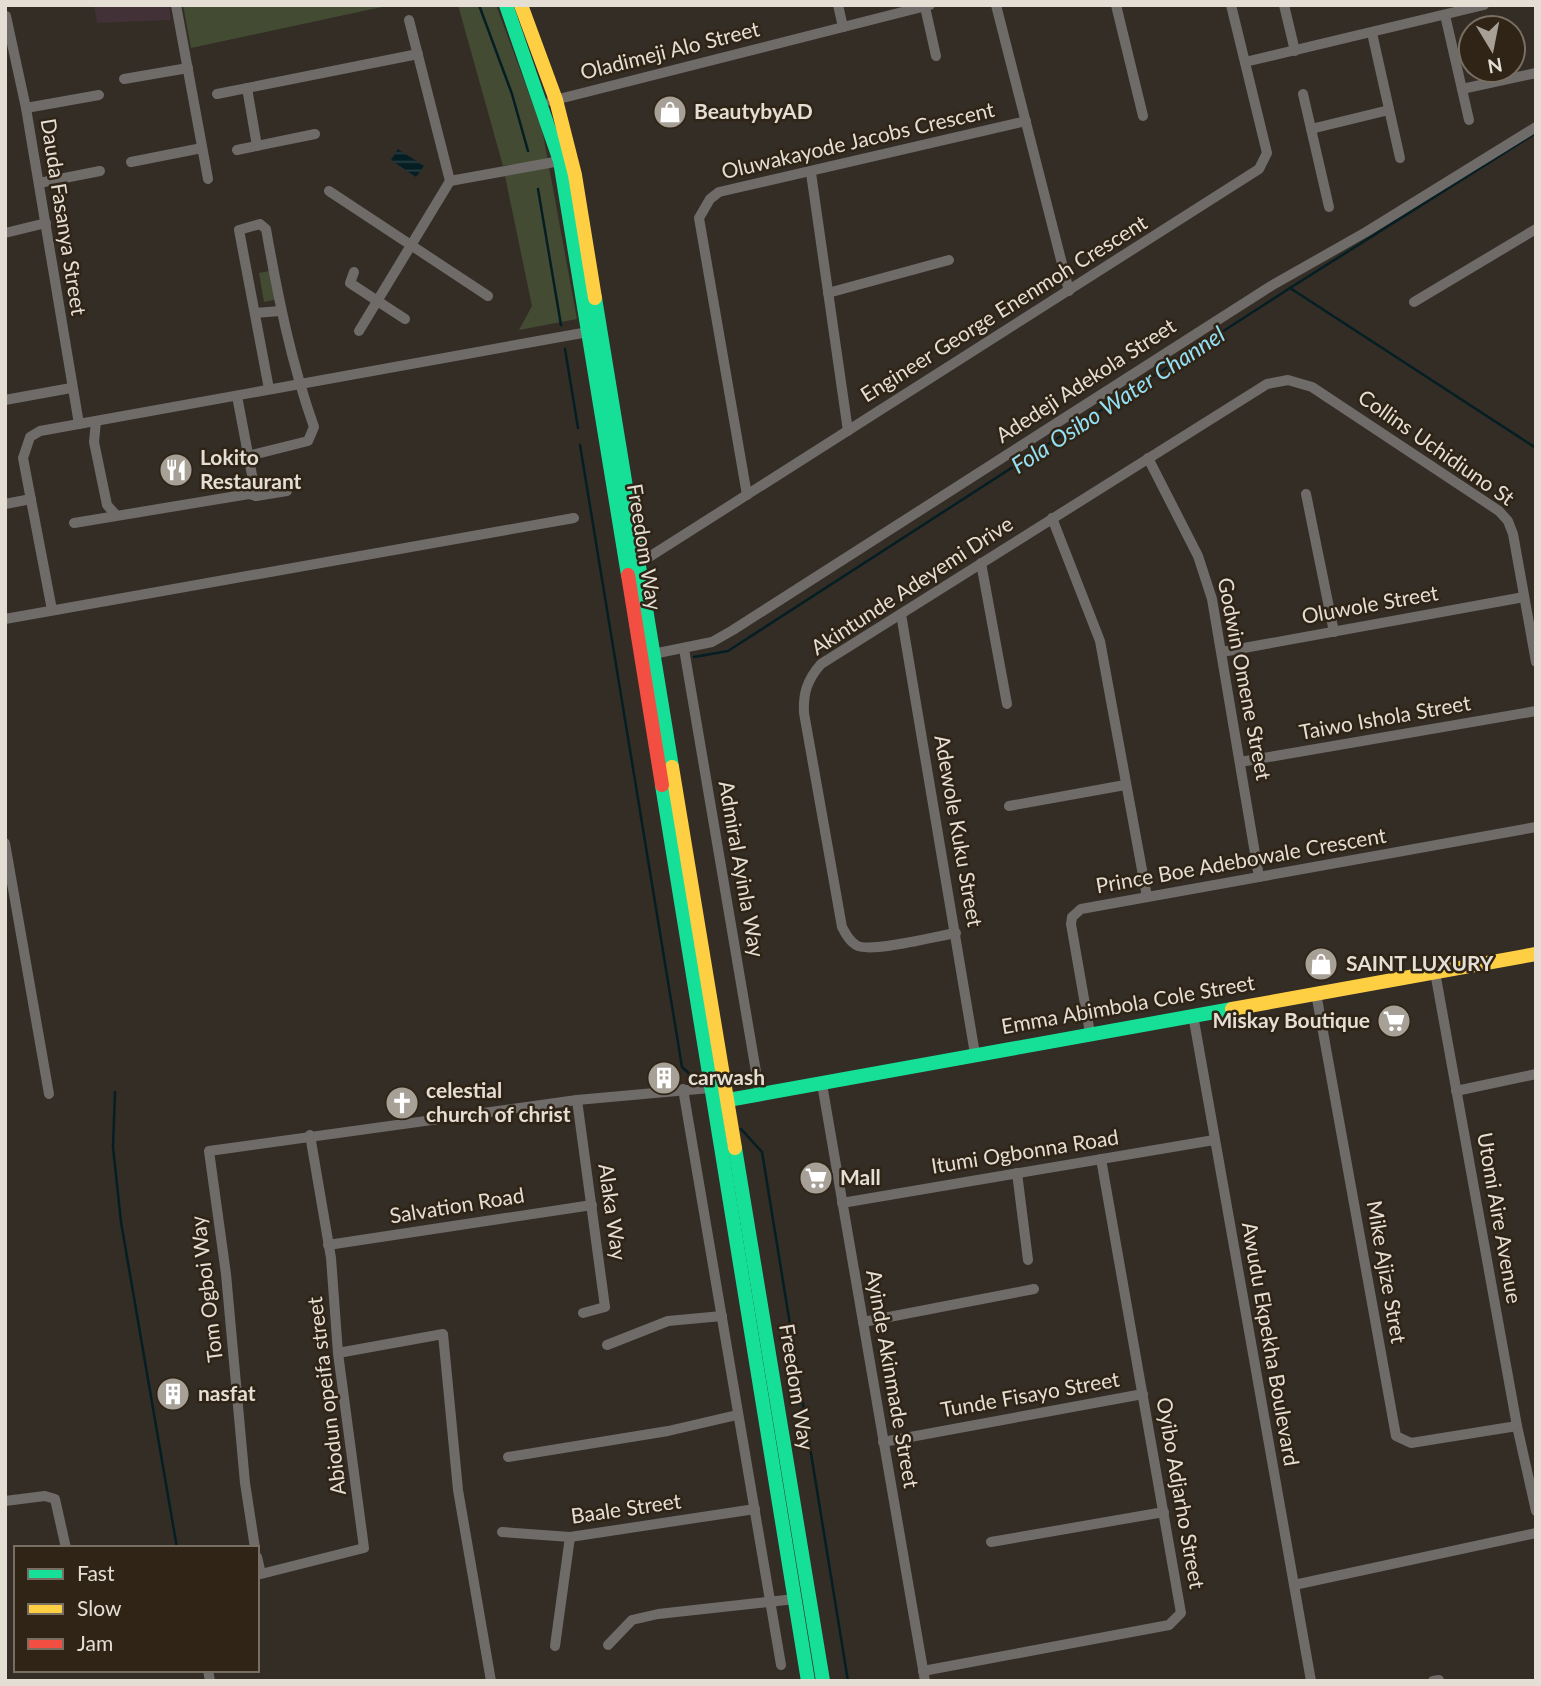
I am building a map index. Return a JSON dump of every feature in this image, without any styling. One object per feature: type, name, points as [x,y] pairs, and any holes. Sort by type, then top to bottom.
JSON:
[{"type":"main road","name":"Freedom Way","points":[[506,5],[549,102],[560,161],[808,1681]]},
{"type":"main road","name":"Freedom Way","points":[[522,5],[549,102],[575,175],[823,1681]]},
{"type":"main road","name":"Emma Abimbola Cole Street","points":[[728,1101],[1090,1033],[1536,954]]},
{"type":"main road","points":[[712,1103],[728,1101]]},
{"type":"street","points":[[176,5],[208,179]]},
{"type":"street","points":[[838,5],[843,27]]},
{"type":"street","points":[[996,5],[1069,291]]},
{"type":"street","points":[[1116,5],[1143,116]]},
{"type":"street","name":"Engineer George Enenmoh Crescent","points":[[627,573],[1248,176],[1265,162],[1267,153],[1231,5]]},
{"type":"street","points":[[1284,5],[1295,51]]},
{"type":"street","points":[[1245,62],[1485,5]]},
{"type":"street","points":[[928,6],[936,56]]},
{"type":"street","name":"Oladimeji Alo Street","points":[[549,102],[928,6]]},
{"type":"street","points":[[1445,15],[1469,120]]},
{"type":"street","name":"Dauda Fasanya Street","points":[[6,16],[26,108],[79,424]]},
{"type":"street","points":[[359,331],[450,181],[409,20]]},
{"type":"street","points":[[1372,33],[1400,158]]},
{"type":"street","points":[[218,94],[418,54]]},
{"type":"street","points":[[124,79],[188,68]]},
{"type":"street","points":[[1462,89],[1536,73]]},
{"type":"street","points":[[247,88],[257,146]]},
{"type":"street","points":[[1303,94],[1329,207]]},
{"type":"street","points":[[26,108],[99,95]]},
{"type":"street","points":[[1311,129],[1389,110]]},
{"type":"street","name":"Oluwakayode Jacobs Crescent","points":[[747,495],[699,218],[710,199],[719,192],[811,173],[1026,121]]},
{"type":"street","name":"Adedeji Adekola Street","points":[[653,654],[712,642],[733,630],[1271,286],[1366,232],[1536,127]]},
{"type":"street","points":[[237,150],[314,134]]},
{"type":"street","points":[[131,162],[202,148]]},
{"type":"street","points":[[450,181],[560,161]]},
{"type":"street","points":[[39,183],[100,171]]},
{"type":"street","points":[[811,173],[848,431]]},
{"type":"street","points":[[328,191],[488,296]]},
{"type":"street","points":[[5,233],[46,223]]},
{"type":"street","points":[[248,456],[296,446],[312,436],[314,427],[298,383],[280,311],[266,229],[260,224],[239,230],[269,389]]},
{"type":"street","points":[[1414,302],[1536,229]]},
{"type":"street","points":[[828,293],[948,260]]},
{"type":"street","points":[[354,272],[349,282],[405,319]]},
{"type":"street","points":[[255,313],[280,311]]},
{"type":"street","points":[[52,610],[23,458],[30,437],[40,431],[588,332]]},
{"type":"street","name":"Akintunde Adeyemi Drive","points":[[956,933],[871,947],[856,945],[846,935],[842,927],[806,727],[803,700],[813,674],[821,664],[1267,384],[1289,380]]},
{"type":"street","name":"Collins Uchidiuno St","points":[[1289,380],[1312,387],[1499,511],[1508,521],[1513,534],[1536,662]]},
{"type":"street","points":[[5,400],[71,388]]},
{"type":"street","points":[[237,396],[256,496]]},
{"type":"street","points":[[96,421],[97,433],[93,442],[107,505],[116,515]]},
{"type":"street","name":"Godwin Omene Street","points":[[1148,458],[1206,576],[1222,652],[1259,877]]},
{"type":"street","points":[[75,523],[249,494],[256,496],[287,491]]},
{"type":"street","points":[[1306,494],[1334,632]]},
{"type":"street","points":[[5,504],[31,499]]},
{"type":"street","points":[[5,619],[574,518]]},
{"type":"street","points":[[1052,518],[1100,641],[1147,897]]},
{"type":"street","points":[[981,563],[1007,704]]},
{"type":"street","name":"Oluwole Street","points":[[1222,652],[1524,597]]},
{"type":"street","name":"Adewole Kuku Street","points":[[901,614],[975,1055]]},
{"type":"street","name":"Admiral Ayinla Way","points":[[684,649],[760,1095]]},
{"type":"street","name":"Taiwo Ishola Street","points":[[1240,762],[1536,711]]},
{"type":"street","points":[[1009,806],[1125,785]]},
{"type":"street","name":"Prince Boe Adebowale Crescent","points":[[1090,1033],[1072,917],[1081,909],[1536,827]]},
{"type":"street","points":[[5,843],[49,1094]]},
{"type":"street","name":"Utomi Aire Avenue","points":[[1435,972],[1517,1426],[1536,1511]]},
{"type":"street","name":"Mike Ajize Stret","points":[[1316,993],[1396,1436],[1411,1443],[1517,1426]]},
{"type":"street","name":"Awudu Ekpekha Boulevard","points":[[1192,1015],[1311,1681]]},
{"type":"street","points":[[1456,1091],[1536,1074]]},
{"type":"street","name":"Ayinde Akinmade Street","points":[[822,1084],[924,1676]]},
{"type":"street","points":[[310,1135],[577,1100],[710,1088]]},
{"type":"street","points":[[683,1089],[781,1665]]},
{"type":"street","name":"Alaka Way","points":[[577,1100],[605,1307],[583,1313]]},
{"type":"street","name":"Tom Ogboi Way","points":[[255,1546],[226,1273],[209,1151],[310,1135]]},
{"type":"street","name":"Abiodun opeifa street","points":[[259,1566],[261,1574],[364,1548],[338,1353],[328,1245],[310,1135]]},
{"type":"street","name":"Itumi Ogbonna Road","points":[[842,1203],[1214,1140]]},
{"type":"street","name":"Oyibo Adjarho Street","points":[[924,1676],[1174,1622],[1181,1607],[1101,1159]]},
{"type":"street","points":[[1017,1172],[1028,1260]]},
{"type":"street","name":"Salvation Road","points":[[328,1245],[592,1205]]},
{"type":"street","points":[[863,1322],[1034,1289]]},
{"type":"street","points":[[607,1345],[668,1321],[722,1316]]},
{"type":"street","points":[[338,1353],[443,1334],[458,1490],[491,1681]]},
{"type":"street","name":"Tunde Fisayo Street","points":[[883,1442],[1143,1394]]},
{"type":"street","points":[[509,1457],[668,1430],[737,1415]]},
{"type":"street","points":[[5,1501],[46,1496],[55,1499],[66,1546]]},
{"type":"street","name":"Baale Street","points":[[502,1532],[570,1538],[755,1509]]},
{"type":"street","points":[[991,1542],[1164,1512]]},
{"type":"street","points":[[1294,1585],[1536,1533]]},
{"type":"street","points":[[555,1646],[570,1538]]},
{"type":"street","points":[[608,1646],[632,1620],[658,1614],[795,1599]]},
{"type":"shaded area","points":[[94,5],[169,5],[171,20],[97,23]]},
{"type":"green space","points":[[183,5],[391,5],[191,48]]},
{"type":"green space","points":[[458,5],[496,5],[542,129],[577,319],[519,330],[532,306],[505,176],[515,173],[513,164],[503,166]]},
{"type":"green space","points":[[274,270],[279,299],[264,302],[259,273]]},
{"type":"water","points":[[398,149],[424,166],[416,177],[391,160]]},
{"type":"waterway","points":[[479,5],[512,94],[528,151]]},
{"type":"waterway","points":[[1290,288],[1536,133]]},
{"type":"waterway","points":[[538,189],[561,325]]},
{"type":"waterway","name":"Fola Osibo Water Channel","points":[[694,657],[728,651],[1290,288],[1536,448]]},
{"type":"waterway","points":[[565,349],[578,428]]},
{"type":"waterway","points":[[580,445],[682,1067],[693,1077]]},
{"type":"waterway","points":[[115,1092],[113,1147],[121,1222],[177,1546]]},
{"type":"waterway","points":[[741,1129],[762,1152],[848,1681]]},
{"type":"traffic: fast","points":[[506,5],[560,161],[628,575]]},
{"type":"traffic: fast","points":[[595,298],[672,767]]},
{"type":"traffic: fast","points":[[662,785],[808,1681]]},
{"type":"traffic: fast","points":[[717,1102],[1232,1009]]},
{"type":"traffic: fast","points":[[735,1148],[823,1681]]},
{"type":"traffic: slow","points":[[521,5],[556,100],[575,175],[595,298]]},
{"type":"traffic: slow","points":[[672,767],[735,1148]]},
{"type":"traffic: slow","points":[[1232,1009],[1536,954]]},
{"type":"traffic: jam","points":[[628,575],[662,785]]},
{"type":"place","name":"BeautybyAD","points":[[670,112]]},
{"type":"place","name":"Lokito Restaurant","points":[[176,470]]},
{"type":"place","name":"SAINT LUXURY","points":[[1321,964]]},
{"type":"place","name":"Miskay Boutique","points":[[1394,1021]]},
{"type":"place","name":"carwash","points":[[664,1078]]},
{"type":"place","name":"celestial church of christ","points":[[402,1103]]},
{"type":"place","name":"Mall","points":[[816,1178]]},
{"type":"place","name":"nasfat","points":[[173,1394]]}]
